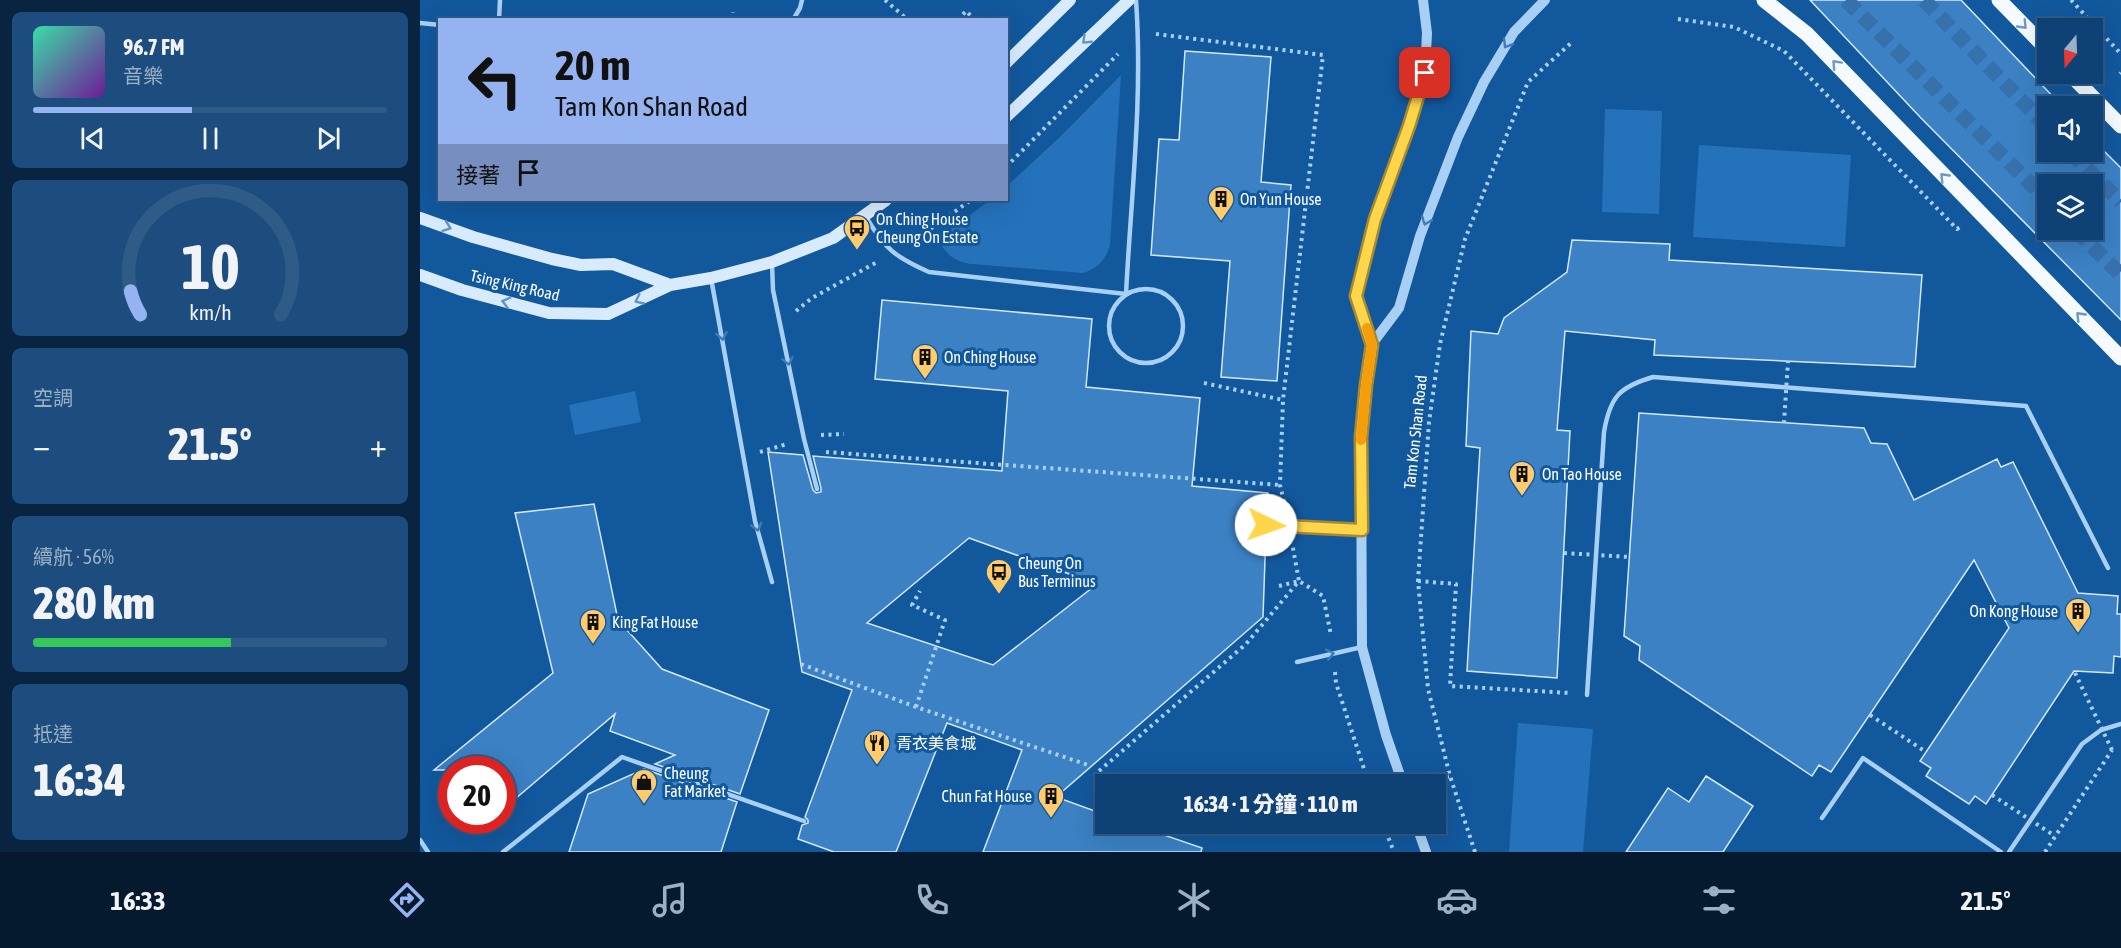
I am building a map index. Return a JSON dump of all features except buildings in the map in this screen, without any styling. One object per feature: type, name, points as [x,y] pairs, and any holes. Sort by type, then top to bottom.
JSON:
[{"type":"main road","points":[[1008,61],[1070,0]]},
{"type":"main road","points":[[1008,115],[1129,0]]},
{"type":"main road","points":[[1764,0],[1807,34],[2121,358]]},
{"type":"main road","points":[[1999,0],[2037,39]]},
{"type":"main road","points":[[2080,84],[2121,126]]},
{"type":"main road","name":"Tsing King Road","points":[[420,275],[462,290],[549,314],[609,314],[670,285],[711,278],[772,262],[832,238],[885,201]]},
{"type":"main road","name":"Tsing King Road","points":[[420,218],[473,237],[552,260],[581,265],[614,264],[670,285]]},
{"type":"street","points":[[1400,774],[1386,735],[1362,647],[1361,437],[1372,345],[1356,296],[1375,219],[1409,126],[1425,73],[1427,33],[1423,0]]},
{"type":"street","points":[[1372,345],[1399,308],[1420,236],[1458,136],[1484,82],[1514,32],[1545,0]]},
{"type":"street","points":[[1420,834],[1426,852]]},
{"type":"lane","points":[[499,18],[500,0]]},
{"type":"lane","points":[[794,18],[802,0]]},
{"type":"lane","points":[[865,215],[880,241],[902,260],[929,272],[1126,294],[1142,288],[1158,290],[1173,299],[1182,313],[1184,330],[1178,347],[1166,358],[1150,364],[1134,362],[1119,353],[1110,338],[1108,322],[1114,306],[1126,294],[1137,97],[1136,0]]},
{"type":"lane","points":[[420,23],[438,25]]},
{"type":"lane","points":[[772,262],[773,290],[804,439],[817,489]]},
{"type":"lane","points":[[711,278],[742,457],[755,521],[772,582]]},
{"type":"lane","points":[[1587,694],[1607,412],[1617,395],[1634,383],[1653,377],[2026,406],[2108,568]]},
{"type":"lane","points":[[1266,525],[1362,530]]},
{"type":"lane","points":[[1297,662],[1362,647]]},
{"type":"lane","points":[[2009,852],[2082,744],[2101,730],[2121,724]]},
{"type":"lane","points":[[503,852],[622,757],[804,822]]},
{"type":"lane","points":[[1822,818],[1863,758],[2001,852]]},
{"type":"lane","points":[[420,840],[428,852]]},
{"type":"path","points":[[885,0],[906,18]]},
{"type":"path","points":[[2072,0],[2121,54]]},
{"type":"path","points":[[960,18],[966,11],[973,18]]},
{"type":"path","points":[[733,18],[734,12]]},
{"type":"path","points":[[1678,19],[1734,27],[1784,51],[1958,229],[1966,223]]},
{"type":"path","points":[[1008,165],[1138,34],[1156,34],[1323,55],[1283,400],[1280,485],[1299,581]]},
{"type":"path","name":"Tam Kon Shan Road","points":[[1475,852],[1450,776],[1428,689],[1418,581],[1429,423],[1440,344],[1465,239],[1528,82],[1571,43]]},
{"type":"path","points":[[796,311],[812,298],[852,276]]},
{"type":"path","points":[[1784,423],[1788,361]]},
{"type":"path","points":[[1204,383],[1283,400]]},
{"type":"path","points":[[742,457],[820,435],[844,434]]},
{"type":"path","points":[[818,452],[1280,485]]},
{"type":"path","points":[[1564,553],[1630,557]]},
{"type":"path","points":[[1099,771],[1246,644],[1299,581]]},
{"type":"path","points":[[1279,586],[1299,581],[1323,596],[1334,653],[1336,683],[1366,774]]},
{"type":"path","points":[[1418,581],[1456,584],[1450,686],[1587,694]]},
{"type":"path","points":[[916,707],[945,620],[912,605],[920,591]]},
{"type":"path","points":[[801,664],[916,707],[1091,766]]},
{"type":"path","points":[[2045,852],[2112,750],[2075,673]]},
{"type":"path","points":[[1870,715],[1926,752]]},
{"type":"path","points":[[1446,777],[1450,776]]},
{"type":"path","points":[[1992,795],[2055,836]]},
{"type":"path","points":[[1387,834],[1394,852]]},
{"type":"shaded area","points":[[1121,75],[1110,245],[1100,263],[1083,273],[972,264],[961,262],[944,249],[938,239],[989,201],[1008,201],[1008,185],[1061,136]]},
{"type":"shaded area","points":[[1605,109],[1662,111],[1659,214],[1602,212]]},
{"type":"shaded area","points":[[1699,145],[1851,155],[1845,247],[1693,237]]},
{"type":"shaded area","points":[[635,391],[641,422],[575,435],[569,405]]},
{"type":"shaded area","points":[[1518,723],[1593,729],[1583,852],[1509,852]]},
{"type":"tunnel","points":[[1846,0],[2037,190]]},
{"type":"tunnel","points":[[1924,0],[2037,117]]},
{"type":"tunnel","points":[[2080,162],[2121,202]]},
{"type":"tunnel","points":[[2086,240],[2121,275]]},
{"type":"slow traffic","points":[[1361,440],[1372,345],[1367,328]]},
{"type":"place","name":"On Yun House","points":[[1221,222]]},
{"type":"place","name":"On Ching House Cheung On Estate","points":[[857,251]]},
{"type":"place","name":"On Ching House","points":[[925,380]]},
{"type":"place","name":"On Tao House","points":[[1522,497]]},
{"type":"place","name":"Cheung On Bus Terminus","points":[[999,595]]},
{"type":"place","name":"On Kong House","points":[[2078,634]]},
{"type":"place","name":"King Fat House","points":[[593,645]]},
{"type":"place","name":"青衣美食城","points":[[877,766]]},
{"type":"place","name":"Cheung Fat Market","points":[[644,805]]},
{"type":"place","name":"Chun Fat House","points":[[1051,819]]},
{"type":"route","points":[[1266,525],[1362,530],[1361,437],[1372,345],[1356,296],[1375,219],[1409,126],[1425,73]]}]
